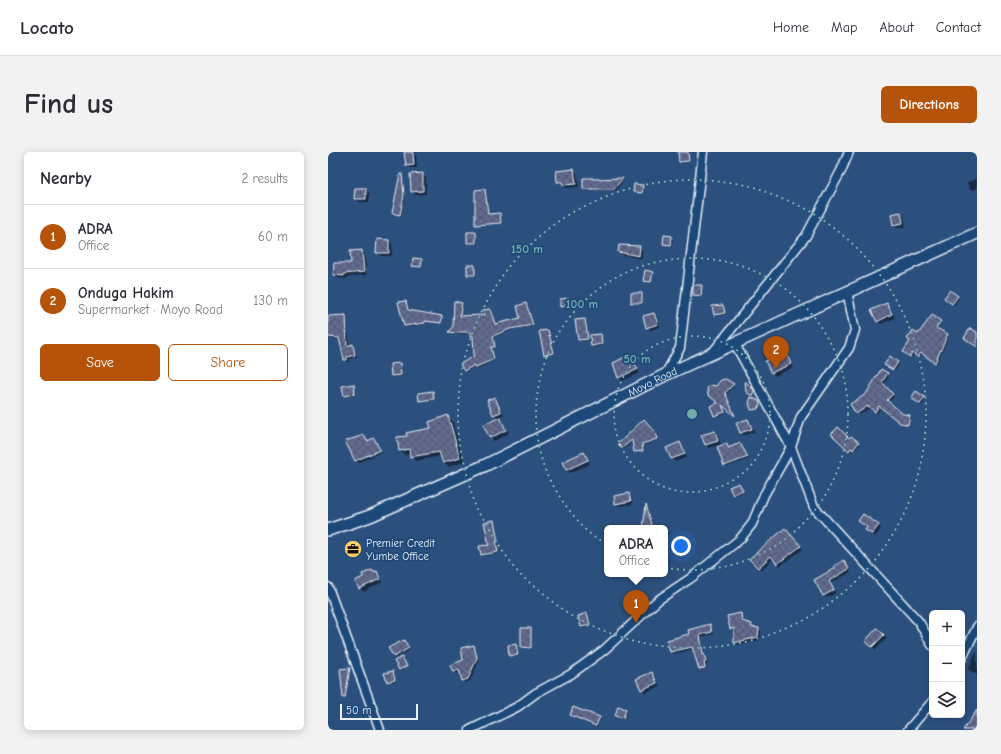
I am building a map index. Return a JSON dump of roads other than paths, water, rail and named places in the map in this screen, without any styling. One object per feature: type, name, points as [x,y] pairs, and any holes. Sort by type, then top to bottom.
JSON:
[{"type":"main road","name":"Moyo Road","points":[[328,530],[376,514],[486,465],[665,375],[977,233]]},
{"type":"street","points":[[665,375],[680,348],[703,152]]},
{"type":"street","points":[[712,354],[806,236],[841,171],[848,152]]},
{"type":"street","points":[[470,730],[518,707],[536,693],[571,674],[604,650],[658,600],[691,578],[740,538],[752,524],[764,495],[791,447],[801,418],[849,348],[855,330],[848,291]]},
{"type":"street","points":[[735,344],[791,447],[814,507],[919,622],[929,640]]},
{"type":"street","points":[[328,587],[380,730]]},
{"type":"street","points":[[965,652],[977,627]]},
{"type":"street","points":[[908,730],[929,706]]},
{"type":"place","name":"Onduga Hakim","points":[[776,369]]},
{"type":"place","name":"Premier Credit Yumbe Office","points":[[353,549]]},
{"type":"place","name":"ADRA","points":[[636,623]]}]
